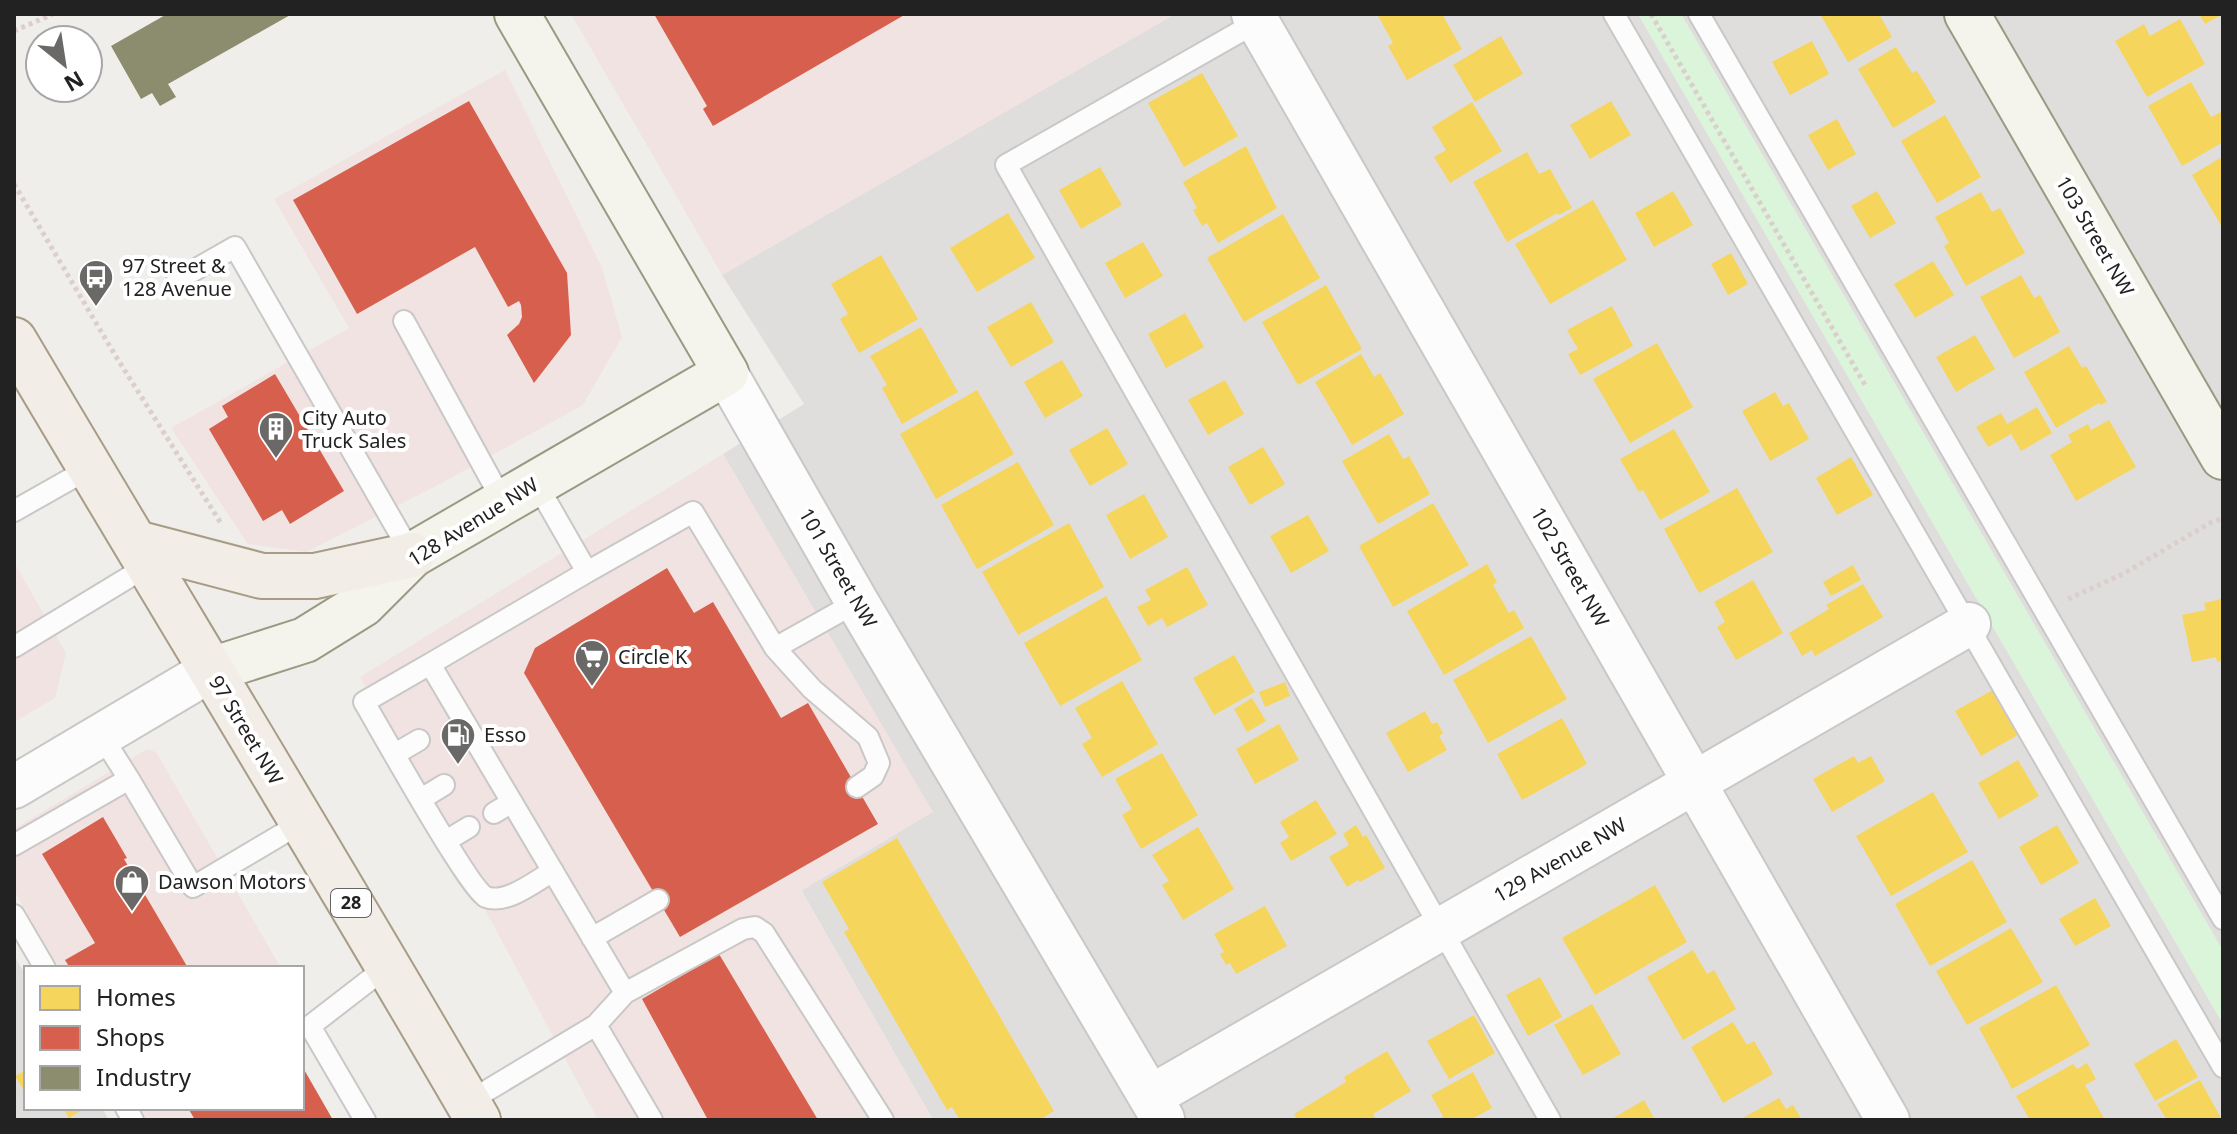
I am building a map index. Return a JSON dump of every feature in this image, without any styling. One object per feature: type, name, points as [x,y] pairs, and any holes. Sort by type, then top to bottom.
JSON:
[{"type":"main road","name":"97 Street NW","points":[[14,340],[301,823],[389,965],[473,1111]]},
{"type":"main road","points":[[143,554],[262,576],[315,576],[412,555]]},
{"type":"street","name":"101 Street NW","points":[[517,14],[857,602],[1157,1108]]},
{"type":"street","name":"103 Street NW","points":[[1967,14],[2223,457]]},
{"type":"street","name":"102 Street NW","points":[[1255,18],[1888,1120]]},
{"type":"street","name":"128 Avenue NW","points":[[14,787],[101,735],[216,678],[305,640],[363,604],[412,555],[726,373]]},
{"type":"street","name":"129 Avenue NW","points":[[1157,1108],[1442,929],[1969,624]]},
{"type":"lane","points":[[1614,14],[2223,1067]]},
{"type":"lane","points":[[1699,14],[2223,919]]},
{"type":"lane","points":[[1255,18],[1006,165],[1550,1120]]},
{"type":"lane","points":[[177,280],[235,247],[412,555]]},
{"type":"lane","points":[[404,321],[520,492],[587,572]]},
{"type":"lane","points":[[14,511],[90,468]]},
{"type":"lane","points":[[553,871],[504,898],[485,897],[474,886],[446,841],[364,702],[693,512],[775,648],[812,689],[868,737],[879,763],[873,776],[857,787]]},
{"type":"lane","points":[[14,647],[143,554]]},
{"type":"lane","points":[[775,648],[857,602]]},
{"type":"lane","points":[[430,664],[453,721],[479,765],[512,802],[625,993]]},
{"type":"lane","points":[[101,735],[193,887],[301,823]]},
{"type":"lane","points":[[395,754],[419,740]]},
{"type":"lane","points":[[14,845],[129,779]]},
{"type":"lane","points":[[421,799],[444,785]]},
{"type":"lane","points":[[494,813],[512,802]]},
{"type":"lane","points":[[446,841],[469,827]]},
{"type":"lane","points":[[592,938],[658,900]]},
{"type":"lane","points":[[14,915],[44,966]]},
{"type":"lane","points":[[473,1111],[596,1025],[625,993],[743,929],[755,927],[764,933],[883,1120]]},
{"type":"lane","points":[[365,1120],[310,1026],[389,965]]},
{"type":"lane","points":[[596,1025],[652,1120]]},
{"type":"path","points":[[14,31],[53,14]]},
{"type":"path","points":[[1651,14],[1872,398]]},
{"type":"path","points":[[14,184],[115,355],[230,534]]},
{"type":"path","points":[[2044,610],[2123,574],[2223,518]]},
{"type":"shaded area","points":[[571,14],[1175,14],[722,275]]},
{"type":"shaded area","points":[[1175,14],[1638,14],[2223,1024],[2223,1120],[933,1120],[801,890],[932,812],[723,454],[804,404],[722,275]]},
{"type":"shaded area","points":[[1681,14],[2223,14],[2223,951]]},
{"type":"shaded area","points":[[505,70],[602,268],[622,337],[583,405],[440,484],[306,552],[248,544],[171,428],[349,328],[274,199]]},
{"type":"shaded area","points":[[723,454],[933,812],[801,891],[933,1120],[598,1120],[360,677]]},
{"type":"shaded area","points":[[14,562],[66,653],[55,698],[14,722]]},
{"type":"shaded area","points":[[147,749],[156,752],[280,966],[58,966],[14,890],[14,829]]},
{"type":"shaded area","points":[[14,955],[24,972],[24,1110],[103,1110],[109,1120],[14,1120]]},
{"type":"shaded area","points":[[304,1109],[325,1120],[146,1120],[140,1110]]},
{"type":"green space","points":[[1638,14],[1681,14],[2223,951],[2223,1024]]},
{"type":"building: Homes","points":[[1377,14],[1442,14],[1462,49],[1407,80],[1388,46],[1393,43]]},
{"type":"building: Homes","points":[[1820,14],[1879,14],[1892,37],[1848,62]]},
{"type":"building: Homes","points":[[2199,14],[2223,14],[2205,24]]},
{"type":"building: Homes","points":[[2180,19],[2205,64],[2147,97],[2115,41],[2144,24],[2150,36]]},
{"type":"building: Homes","points":[[1501,36],[1523,74],[1475,102],[1453,65]]},
{"type":"building: Homes","points":[[1812,41],[1829,74],[1790,95],[1772,62]]},
{"type":"building: Homes","points":[[1896,47],[1912,73],[1917,71],[1936,102],[1893,128],[1858,69]]},
{"type":"building: Homes","points":[[1202,73],[1238,136],[1184,167],[1148,103]]},
{"type":"building: Homes","points":[[2191,82],[2211,117],[2223,111],[2223,142],[2182,166],[2148,106]]},
{"type":"building: Homes","points":[[1611,101],[1631,135],[1590,159],[1570,125]]},
{"type":"building: Homes","points":[[1472,102],[1502,151],[1450,183],[1434,157],[1446,150],[1432,127]]},
{"type":"building: Homes","points":[[1945,115],[1981,177],[1937,203],[1901,141]]},
{"type":"building: Homes","points":[[1837,119],[1856,154],[1828,170],[1808,135]]},
{"type":"building: Homes","points":[[1246,146],[1277,208],[1218,243],[1207,223],[1202,226],[1193,210],[1197,208],[1183,182]]},
{"type":"building: Homes","points":[[1527,152],[1539,174],[1550,169],[1572,208],[1557,213],[1507,242],[1473,182]]},
{"type":"building: Homes","points":[[2220,158],[2223,163],[2223,229],[2192,175]]},
{"type":"building: Homes","points":[[1100,167],[1122,205],[1081,229],[1059,190]]},
{"type":"building: Homes","points":[[1673,191],[1693,225],[1654,247],[1635,213]]},
{"type":"building: Homes","points":[[1877,191],[1896,223],[1870,238],[1851,206]]},
{"type":"building: Homes","points":[[1981,192],[1992,212],[2000,208],[2025,253],[1966,286],[1944,246],[1949,243],[1935,217]]},
{"type":"building: Homes","points":[[1593,200],[1627,260],[1550,304],[1515,244]]},
{"type":"building: Homes","points":[[1008,213],[1035,258],[977,292],[950,248]]},
{"type":"building: Homes","points":[[1283,214],[1320,278],[1244,322],[1207,258]]},
{"type":"building: Homes","points":[[1143,242],[1163,276],[1125,298],[1105,263]]},
{"type":"building: Homes","points":[[1731,253],[1748,284],[1728,295],[1711,264]]},
{"type":"building: Homes","points":[[881,255],[918,319],[859,353],[840,319],[848,314],[831,284]]},
{"type":"building: Homes","points":[[1933,261],[1954,295],[1915,318],[1894,284]]},
{"type":"building: Homes","points":[[2021,275],[2034,298],[2040,295],[2060,332],[2014,358],[1980,297]]},
{"type":"building: Homes","points":[[1326,285],[1362,349],[1298,385],[1262,322]]},
{"type":"building: Homes","points":[[1031,302],[1054,342],[1011,367],[987,327]]},
{"type":"building: Homes","points":[[1612,306],[1633,346],[1580,375],[1568,354],[1578,349],[1567,330]]},
{"type":"building: Homes","points":[[1185,313],[1204,347],[1166,368],[1148,334]]},
{"type":"building: Homes","points":[[921,327],[958,392],[902,424],[882,388],[887,385],[870,356]]},
{"type":"building: Homes","points":[[1975,335],[1995,369],[1956,392],[1936,357]]},
{"type":"building: Homes","points":[[1657,343],[1693,407],[1630,443],[1593,379]]},
{"type":"building: Homes","points":[[2069,346],[2082,368],[2086,366],[2107,402],[2099,403],[2056,428],[2024,372]]},
{"type":"building: Homes","points":[[1361,354],[1374,377],[1380,373],[1404,414],[1352,445],[1315,382]]},
{"type":"building: Homes","points":[[1062,360],[1083,396],[1045,418],[1024,382]]},
{"type":"building: Homes","points":[[1225,380],[1244,414],[1208,435],[1188,400]]},
{"type":"building: Homes","points":[[977,390],[1014,454],[936,499],[900,434]]},
{"type":"building: Homes","points":[[1775,392],[1783,406],[1789,403],[1809,439],[1770,461],[1742,411]]},
{"type":"building: Homes","points":[[2037,407],[2052,433],[2021,451],[2011,434],[1988,447],[1976,427],[2001,413],[2007,424]]},
{"type":"building: Homes","points":[[2109,420],[2136,467],[2076,501],[2050,455],[2072,442],[2068,435],[2088,424],[2091,430]]},
{"type":"building: Homes","points":[[1107,428],[1128,464],[1090,486],[1069,450]]},
{"type":"building: Homes","points":[[1674,429],[1710,492],[1660,520],[1620,459]]},
{"type":"building: Homes","points":[[1389,434],[1403,459],[1409,456],[1430,494],[1378,524],[1342,461]]},
{"type":"building: Homes","points":[[1263,447],[1285,484],[1250,505],[1228,467]]},
{"type":"building: Homes","points":[[1851,457],[1873,495],[1837,515],[1816,478]]},
{"type":"building: Homes","points":[[1018,462],[1054,525],[977,569],[941,505]]},
{"type":"building: Homes","points":[[1737,488],[1773,552],[1699,593],[1664,529]]},
{"type":"building: Homes","points":[[1144,494],[1168,537],[1130,559],[1106,515]]},
{"type":"building: Homes","points":[[1433,503],[1469,565],[1393,607],[1359,546]]},
{"type":"building: Homes","points":[[1308,515],[1329,551],[1291,573],[1270,536]]},
{"type":"building: Homes","points":[[1069,523],[1104,587],[1018,635],[982,572]]},
{"type":"building: Homes","points":[[1487,564],[1497,582],[1493,585],[1509,613],[1514,610],[1524,628],[1444,675],[1407,611]]},
{"type":"building: Homes","points":[[1853,565],[1861,580],[1831,596],[1823,582]]},
{"type":"building: Homes","points":[[1187,567],[1208,605],[1167,627],[1162,618],[1148,626],[1137,607],[1151,600],[1145,590]]},
{"type":"building: Homes","points":[[1753,580],[1783,633],[1736,660],[1717,627],[1725,622],[1714,602]]},
{"type":"building: Homes","points":[[1863,584],[1883,617],[1815,656],[1812,650],[1802,656],[1789,633],[1829,609],[1826,605]]},
{"type":"building: Homes","points":[[1106,596],[1142,660],[1060,706],[1024,643]]},
{"type":"building: Homes","points":[[2221,599],[2223,660],[2217,662],[2216,657],[2192,662],[2182,615],[2206,610],[2204,603]]},
{"type":"building: Homes","points":[[1531,636],[1567,699],[1488,743],[1453,680]]},
{"type":"building: Homes","points":[[1234,655],[1255,692],[1214,715],[1193,678]]},
{"type":"building: Homes","points":[[1122,681],[1158,744],[1102,777],[1082,744],[1092,738],[1075,708]]},
{"type":"building: Homes","points":[[1285,682],[1290,696],[1265,707],[1259,692]]},
{"type":"building: Homes","points":[[2000,686],[2025,731],[1981,756],[1955,711]]},
{"type":"building: Homes","points":[[1252,698],[1266,721],[1247,732],[1234,709]]},
{"type":"building: Homes","points":[[1425,711],[1432,724],[1437,722],[1443,733],[1439,736],[1447,750],[1408,772],[1386,733]]},
{"type":"building: Homes","points":[[1562,718],[1587,764],[1522,800],[1497,754]]},
{"type":"building: Homes","points":[[1279,724],[1299,760],[1255,784],[1236,749]]},
{"type":"building: Homes","points":[[1162,753],[1198,815],[1141,849],[1122,815],[1132,809],[1115,779]]},
{"type":"building: Homes","points":[[1854,756],[1858,763],[1871,756],[1885,781],[1832,812],[1813,779]]},
{"type":"building: Homes","points":[[2018,760],[2039,796],[1999,819],[1978,783]]},
{"type":"building: Homes","points":[[1933,792],[1968,852],[1891,896],[1856,836]]},
{"type":"building: Homes","points":[[1316,800],[1337,834],[1291,861],[1280,843],[1289,837],[1280,822]]},
{"type":"building: Homes","points":[[1356,825],[1363,837],[1366,835],[1385,868],[1347,887],[1329,857],[1349,845],[1343,834]]},
{"type":"building: Homes","points":[[2057,825],[2079,863],[2041,885],[2019,847]]},
{"type":"building: Homes","points":[[1198,827],[1234,889],[1183,920],[1162,885],[1169,881],[1152,855]]},
{"type":"building: Homes","points":[[897,838],[1054,1111],[1039,1120],[960,1120],[952,1107],[947,1110],[844,932],[849,929],[822,882]]},
{"type":"building: Homes","points":[[1972,860],[2007,922],[1930,966],[1895,904]]},
{"type":"building: Homes","points":[[1655,885],[1687,942],[1595,995],[1562,938]]},
{"type":"building: Homes","points":[[2095,898],[2111,926],[2075,946],[2059,919]]},
{"type":"building: Homes","points":[[1265,906],[1287,946],[1236,974],[1230,963],[1226,965],[1220,954],[1224,952],[1214,934]]},
{"type":"building: Homes","points":[[2011,928],[2043,982],[1967,1025],[1936,971]]},
{"type":"building: Homes","points":[[1693,950],[1707,974],[1714,970],[1736,1009],[1683,1040],[1647,977]]},
{"type":"building: Homes","points":[[1540,977],[1562,1017],[1528,1036],[1506,995]]},
{"type":"building: Homes","points":[[2056,985],[2090,1045],[2012,1089],[1979,1028]]},
{"type":"building: Homes","points":[[1592,1004],[1621,1054],[1583,1075],[1554,1025]]},
{"type":"building: Homes","points":[[1474,1015],[1495,1053],[1449,1079],[1427,1041]]},
{"type":"building: Homes","points":[[1733,1022],[1747,1045],[1754,1041],[1773,1074],[1723,1103],[1691,1047]]},
{"type":"building: Homes","points":[[2176,1039],[2198,1077],[2155,1101],[2134,1064]]},
{"type":"building: Homes","points":[[1387,1051],[1411,1091],[1373,1114],[1376,1120],[1297,1120],[1294,1114],[1346,1082],[1344,1077]]},
{"type":"building: Homes","points":[[2087,1063],[2096,1079],[2085,1085],[2105,1120],[2030,1120],[2016,1096],[2073,1064],[2077,1069]]},
{"type":"building: Homes","points":[[24,1071],[24,1091],[15,1076]]},
{"type":"building: Homes","points":[[1473,1072],[1492,1108],[1470,1120],[1441,1120],[1443,1116],[1431,1095]]},
{"type":"building: Homes","points":[[2200,1080],[2222,1120],[2167,1120],[2157,1104]]},
{"type":"building: Homes","points":[[1779,1098],[1786,1109],[1793,1105],[1802,1120],[1739,1120]]},
{"type":"building: Homes","points":[[1644,1100],[1655,1120],[1610,1120]]},
{"type":"building: Homes","points":[[64,1110],[82,1110],[69,1118]]},
{"type":"building: Shops","points":[[654,14],[906,14],[713,126],[703,109],[707,106]]},
{"type":"building: Shops","points":[[469,101],[567,273],[571,335],[534,383],[507,335],[519,324],[521,305],[519,301],[508,307],[475,247],[357,314],[293,200]]},
{"type":"building: Shops","name":"City Auto Truck Sales","points":[[275,374],[344,491],[290,524],[282,510],[263,521],[209,429],[228,417],[222,406]]},
{"type":"building: Shops","points":[[667,568],[694,613],[713,602],[781,718],[808,703],[878,824],[680,937],[524,673],[535,648]]},
{"type":"building: Shops","points":[[103,817],[187,966],[69,966],[65,960],[95,943],[42,854]]},
{"type":"building: Shops","points":[[719,954],[818,1120],[708,1120],[642,999]]},
{"type":"building: Shops","points":[[304,1069],[333,1120],[195,1120],[189,1110],[304,1110]]},
{"type":"building: Industry","points":[[167,14],[292,14],[168,84],[176,97],[160,106],[152,93],[141,99],[111,46]]},
{"type":"place","name":"97 Street & 128 Avenue","points":[[96,308]]},
{"type":"place","name":"City Auto Truck Sales","points":[[276,460]]},
{"type":"place","name":"Circle K","points":[[592,688]]},
{"type":"place","name":"Esso","points":[[458,766]]},
{"type":"place","name":"Dawson Motors","points":[[132,913]]}]
